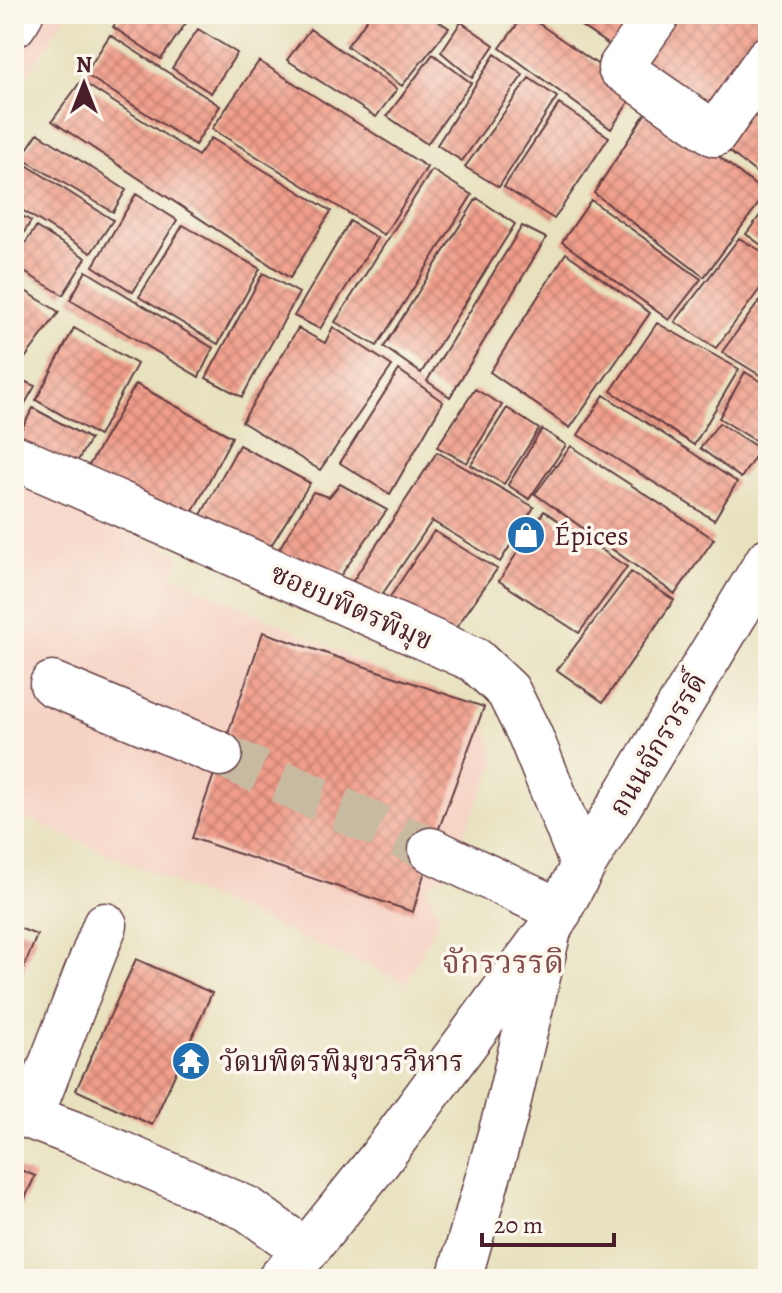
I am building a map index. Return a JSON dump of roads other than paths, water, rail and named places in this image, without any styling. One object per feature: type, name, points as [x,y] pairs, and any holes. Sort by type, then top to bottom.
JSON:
[{"type":"street","points":[[14,25],[21,14]]},
{"type":"street","points":[[658,14],[620,68],[715,134],[768,59]]},
{"type":"street","name":"ซอยบพิตรพิมุข","points":[[14,457],[475,660],[508,691],[530,735],[583,866]]},
{"type":"street","name":"ถนนจักรวรรดิ์","points":[[293,1265],[380,1159],[555,920],[583,866],[768,560]]},
{"type":"street","points":[[52,684],[220,754]]},
{"type":"street","points":[[431,850],[555,920]]},
{"type":"street","name":"ถนนจักรวรรดิ์","points":[[459,1279],[505,1117],[555,920]]},
{"type":"street","points":[[105,925],[22,1113],[248,1209],[293,1265]]},
{"type":"tunnel","points":[[220,754],[431,850]]},
{"type":"place","name":"Épices","points":[[526,535]]},
{"type":"place","name":"วัดบพิตรพิมุขวรวิหาร","points":[[191,1061]]},
{"type":"district","name":"จักรวรรดิ","points":[[503,962]]}]
